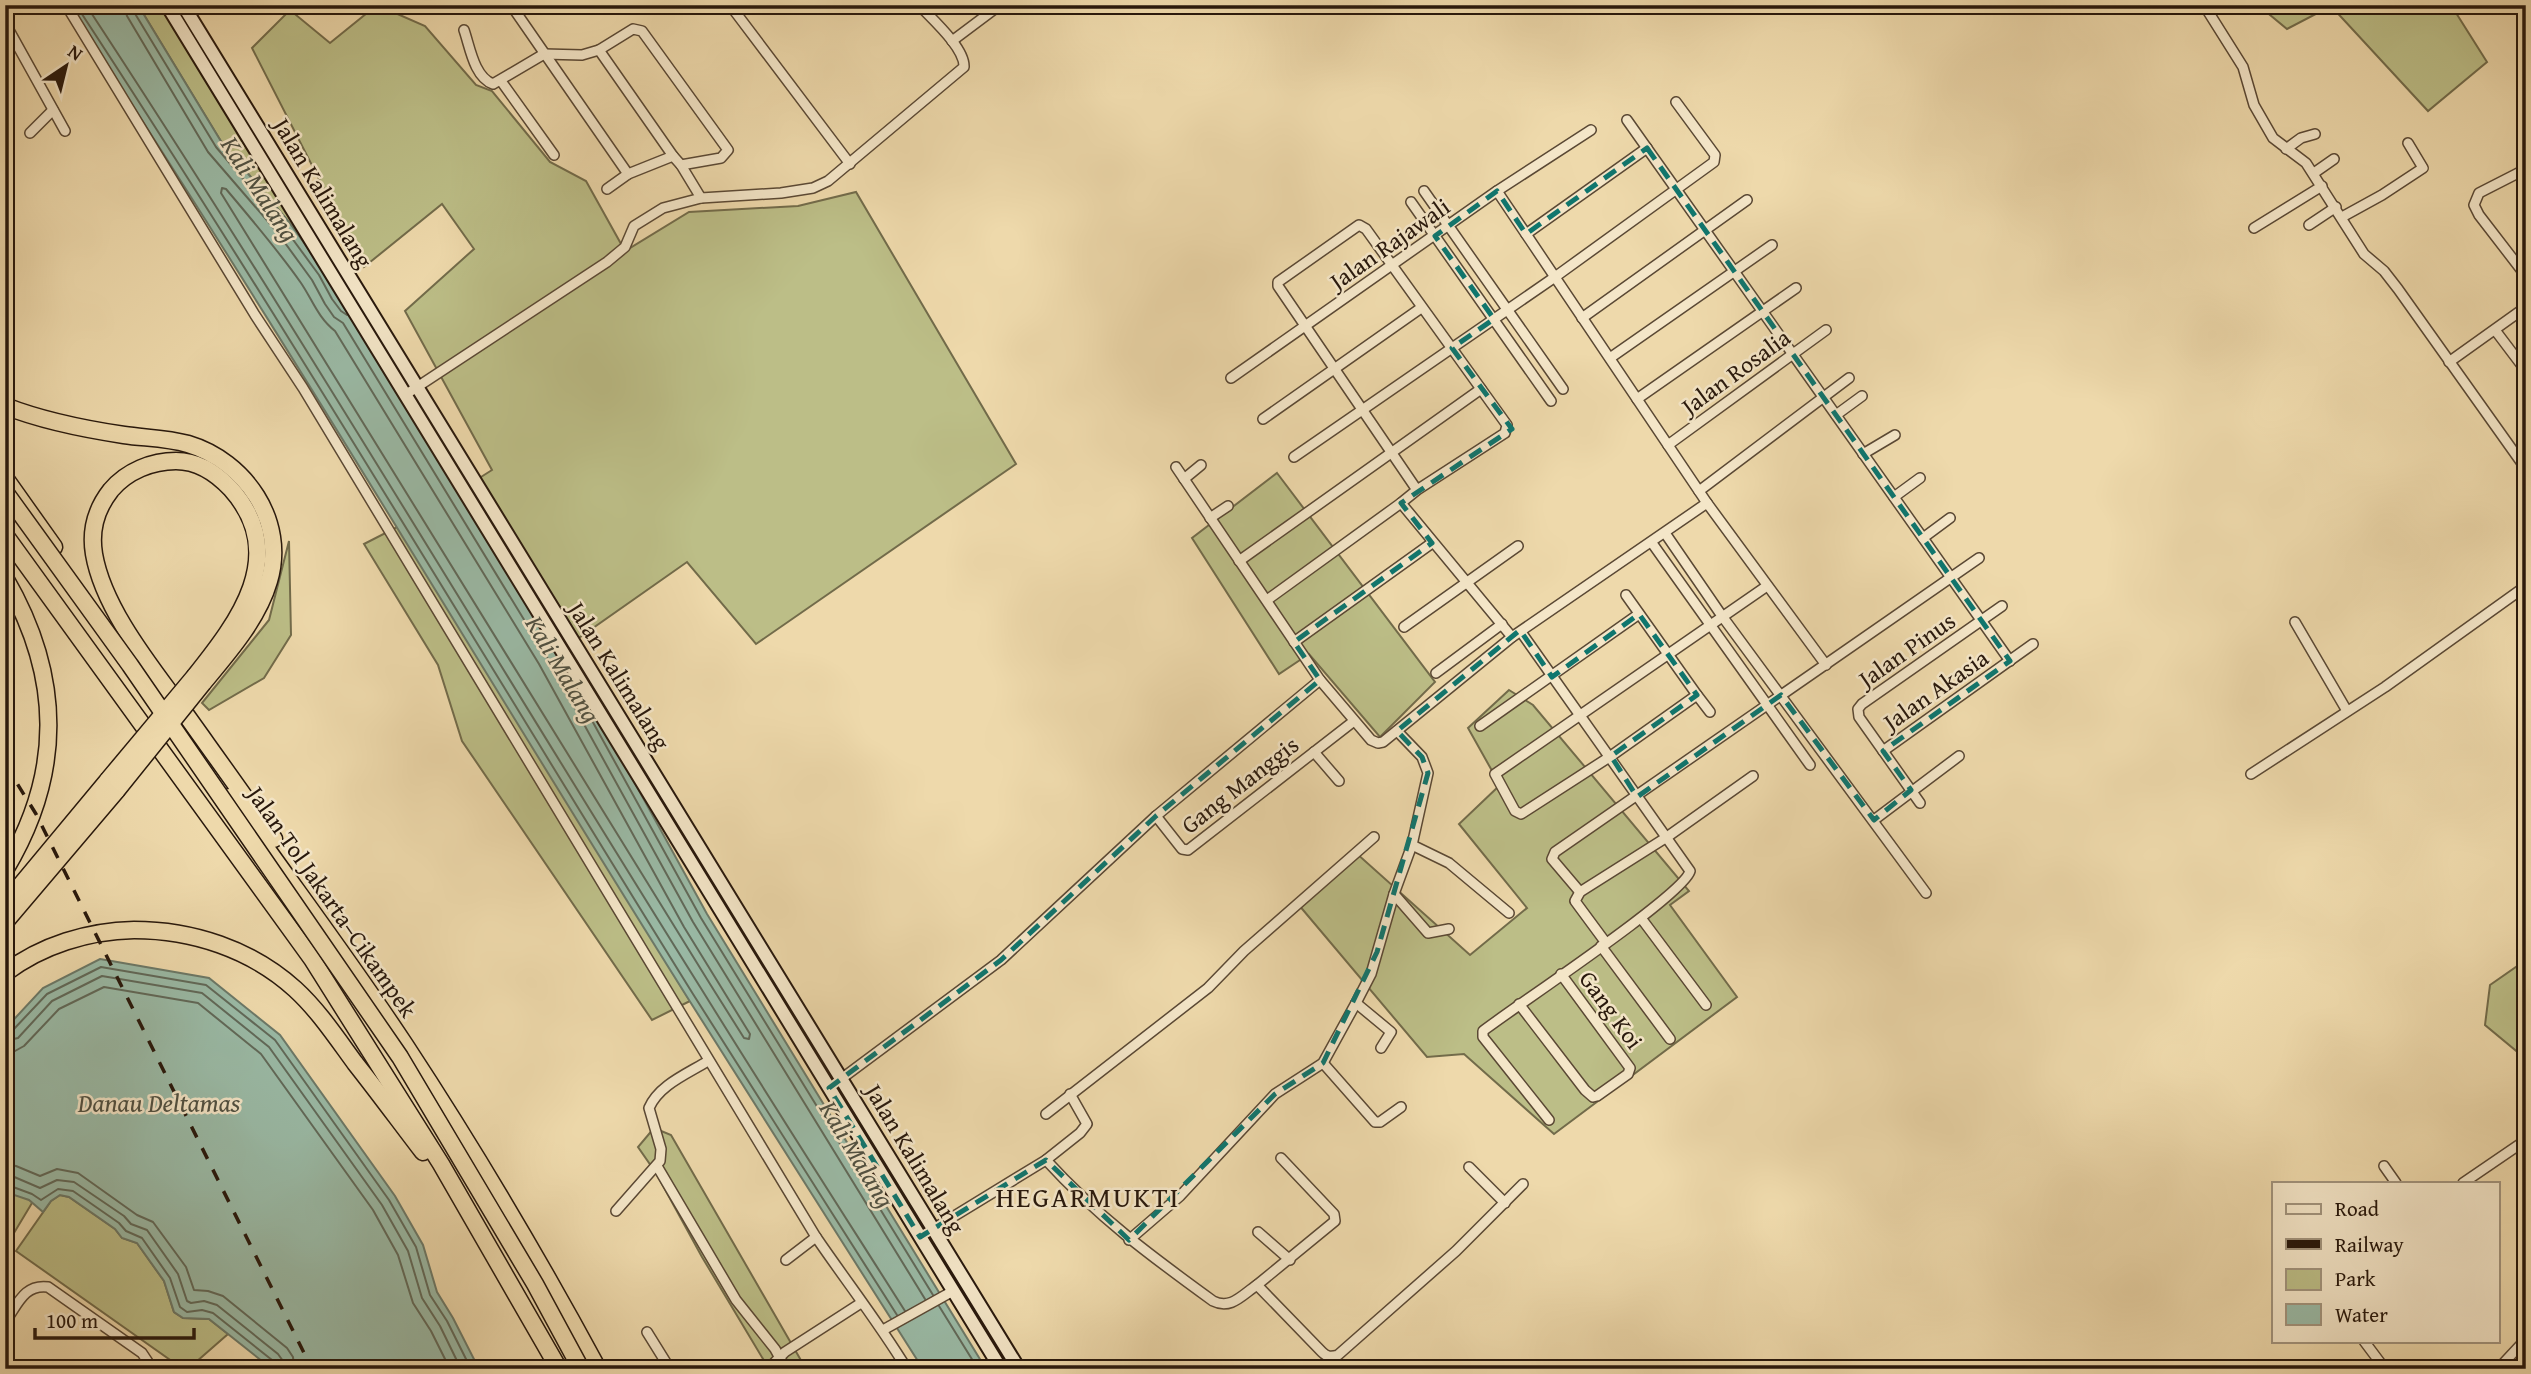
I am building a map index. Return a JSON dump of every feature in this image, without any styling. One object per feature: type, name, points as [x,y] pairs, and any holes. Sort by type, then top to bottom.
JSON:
[{"type":"highway","points":[[5,406],[85,428],[191,445],[215,456],[229,465],[253,489],[261,503],[271,534],[273,556],[269,582],[242,633],[199,680],[112,785],[5,922]]},
{"type":"highway","points":[[199,680],[246,605],[256,576],[256,542],[245,507],[225,483],[205,468],[192,463],[169,461],[141,468],[126,476],[104,499],[94,521],[92,536],[95,563],[115,608],[142,655],[249,803],[304,885],[325,928]]},
{"type":"highway","name":"Jalan Tol Jakarta–Cikampek","points":[[5,478],[405,1045],[506,1207],[598,1369]]},
{"type":"highway","points":[[5,492],[146,688],[400,1057],[535,1284],[581,1369]]},
{"type":"highway","points":[[5,508],[316,945],[400,1073],[529,1291],[571,1369]]},
{"type":"highway","name":"Jalan Tol Jakarta–Cikampek","points":[[5,535],[312,959],[410,1113],[559,1369]]},
{"type":"highway","points":[[5,578],[24,615],[41,659],[46,680],[49,719],[48,756],[42,782],[29,822],[5,870]]},
{"type":"highway","points":[[5,904],[112,785]]},
{"type":"highway","points":[[5,973],[59,944],[99,933],[119,931],[169,932],[205,939],[238,952],[271,970],[307,1002],[472,1218]]},
{"type":"main road","name":"Jalan Kalimalang","points":[[167,5],[920,1237],[947,1294],[1001,1369]]},
{"type":"main road","name":"Jalan Kalimalang","points":[[183,5],[1019,1369]]},
{"type":"street","points":[[66,5],[255,315],[322,419],[816,1237],[883,1330],[907,1369]]},
{"type":"street","points":[[511,5],[628,174]]},
{"type":"street","points":[[730,5],[849,164]]},
{"type":"street","points":[[405,395],[607,262],[622,250],[634,226],[663,208],[701,198],[781,193],[813,188],[828,181],[962,69],[964,61],[952,41],[919,5]]},
{"type":"street","points":[[952,41],[1000,5]]},
{"type":"street","points":[[2204,5],[2243,67],[2248,90],[2273,138],[2301,159],[2314,173],[2364,254],[2384,271],[2398,289],[2526,469]]},
{"type":"street","points":[[5,23],[65,131]]},
{"type":"street","points":[[464,30],[483,78],[491,84],[501,81],[544,54],[582,55],[599,50],[633,29],[642,31],[728,150],[721,158],[681,165]]},
{"type":"street","points":[[599,50],[681,165],[701,198]]},
{"type":"street","points":[[501,81],[554,155]]},
{"type":"street","points":[[1294,457],[1555,277],[1714,162],[1716,158],[1676,103]]},
{"type":"street","points":[[30,133],[53,110]]},
{"type":"street","points":[[1627,120],[2010,661]]},
{"type":"street","name":"Jalan Rajawali","points":[[1231,378],[1497,191],[1591,130]]},
{"type":"street","points":[[2286,149],[2301,138],[2315,134]]},
{"type":"street","points":[[2342,217],[2423,168],[2408,143]]},
{"type":"street","points":[[1526,234],[1647,148]]},
{"type":"street","points":[[607,189],[628,174],[673,156]]},
{"type":"street","points":[[2314,173],[2334,159]]},
{"type":"street","points":[[2526,182],[2522,171],[2479,193],[2473,205],[2526,276]]},
{"type":"street","points":[[2254,228],[2322,186]]},
{"type":"street","points":[[1424,191],[1563,389]]},
{"type":"street","points":[[1497,191],[1707,503],[1826,665]]},
{"type":"street","points":[[1582,318],[1747,200]]},
{"type":"street","points":[[1411,202],[1551,401]]},
{"type":"street","points":[[2309,225],[2336,207]]},
{"type":"street","points":[[1267,600],[1418,490],[1507,431],[1506,423],[1393,265],[1366,229],[1359,225],[1278,282],[1279,290],[1418,490]]},
{"type":"street","points":[[1610,358],[1772,245]]},
{"type":"street","points":[[1637,399],[1796,288]]},
{"type":"street","points":[[1263,419],[1421,307]]},
{"type":"street","points":[[2449,362],[2526,307]]},
{"type":"street","name":"Jalan Rosalia","points":[[1668,445],[1826,330]]},
{"type":"street","points":[[2496,330],[2526,371]]},
{"type":"street","points":[[1699,491],[1849,378]]},
{"type":"street","points":[[1239,561],[1481,389]]},
{"type":"street","points":[[1836,415],[1862,396]]},
{"type":"street","points":[[1863,454],[1895,435]]},
{"type":"street","points":[[1184,478],[1201,465]]},
{"type":"street","points":[[1176,467],[1320,680],[1371,740],[1378,743],[1390,738],[1512,637],[1707,503]]},
{"type":"street","points":[[1894,497],[1920,478]]},
{"type":"street","points":[[1401,503],[1512,637]]},
{"type":"street","points":[[1210,518],[1228,506]]},
{"type":"street","points":[[1923,538],[1950,518]]},
{"type":"street","points":[[1665,533],[1722,616],[1926,893]]},
{"type":"street","points":[[1652,542],[1810,765]]},
{"type":"street","points":[[1294,642],[1432,543]]},
{"type":"street","points":[[1404,627],[1518,546]]},
{"type":"street","points":[[1580,892],[1552,859],[1553,853],[1979,558]]},
{"type":"street","points":[[1697,695],[1611,756],[1521,814],[1515,811],[1495,776],[1496,772],[1768,586]]},
{"type":"street","points":[[2251,774],[2418,664],[2526,586]]},
{"type":"street","points":[[1626,595],[1710,712]]},
{"type":"street","name":"Jalan Pinus","points":[[1883,751],[1858,713],[1862,704],[2002,606]]},
{"type":"street","points":[[1480,726],[1639,614]]},
{"type":"street","points":[[2295,622],[2347,711]]},
{"type":"street","points":[[1436,673],[1502,624]]},
{"type":"street","points":[[1521,632],[1611,756],[1689,868],[1690,874],[1641,918],[1483,1031],[1483,1037],[1549,1120]]},
{"type":"street","name":"Jalan Akasia","points":[[1883,751],[2033,644]]},
{"type":"street","points":[[829,1088],[1001,960],[1156,816],[1320,680]]},
{"type":"street","name":"Gang Manggis","points":[[1156,816],[1182,849],[1188,850],[1354,721]]},
{"type":"street","points":[[1129,1240],[1180,1196],[1275,1094],[1323,1063],[1356,1003],[1371,974],[1394,894],[1412,845],[1428,773],[1422,757],[1397,731]]},
{"type":"street","points":[[1883,751],[1920,803]]},
{"type":"street","points":[[1314,752],[1339,781]]},
{"type":"street","points":[[1874,820],[1959,756]]},
{"type":"street","points":[[1670,1039],[1575,901],[1580,892],[1667,837],[1753,776]]},
{"type":"street","points":[[1046,1114],[1208,988],[1244,951],[1374,837]]},
{"type":"street","points":[[1412,845],[1449,863],[1509,913]]},
{"type":"street","points":[[1394,894],[1428,933],[1449,929]]},
{"type":"street","points":[[1641,918],[1706,1005]]},
{"type":"street","name":"Gang Koi","points":[[1519,1004],[1593,1097],[1628,1074],[1630,1068],[1561,974]]},
{"type":"street","points":[[1356,1003],[1391,1032],[1381,1048]]},
{"type":"street","points":[[617,1211],[657,1166],[662,1149],[649,1108],[652,1101],[663,1089],[708,1061]]},
{"type":"street","points":[[1323,1063],[1375,1122],[1380,1122],[1401,1107]]},
{"type":"street","points":[[920,1237],[1046,1160],[1080,1133],[1087,1124],[1070,1094]]},
{"type":"street","points":[[2464,1182],[2526,1140]]},
{"type":"street","points":[[1046,1160],[1074,1192],[1129,1240],[1221,1305],[1230,1304],[1257,1285],[1334,1224],[1335,1216],[1281,1158]]},
{"type":"street","points":[[657,1166],[736,1300],[775,1349],[786,1369]]},
{"type":"street","points":[[2384,1166],[2395,1182]]},
{"type":"street","points":[[1469,1167],[1505,1203]]},
{"type":"street","points":[[1257,1285],[1326,1356],[1338,1355],[1456,1251],[1523,1184]]},
{"type":"street","points":[[1258,1233],[1290,1260]]},
{"type":"street","points":[[786,1260],[816,1237]]},
{"type":"street","points":[[5,1322],[27,1290],[37,1285],[48,1287],[142,1353],[149,1369]]},
{"type":"street","points":[[883,1330],[947,1294]]},
{"type":"street","points":[[768,1369],[785,1352],[861,1303]]},
{"type":"street","points":[[647,1332],[670,1369]]},
{"type":"street","points":[[2498,1369],[2526,1339]]},
{"type":"street","points":[[2365,1342],[2385,1369]]},
{"type":"highlighted area","points":[[1647,148],[2010,661],[1883,751],[1911,790],[1874,820],[1781,695],[1637,797],[1611,756],[1697,695],[1639,614],[1552,677],[1520,630],[1397,731],[1422,757],[1428,773],[1377,952],[1323,1063],[1275,1094],[1129,1240],[1046,1160],[920,1237],[829,1088],[1001,960],[1156,816],[1320,680],[1294,642],[1432,543],[1401,503],[1512,429],[1452,348],[1494,319],[1435,236],[1497,191],[1526,234]]},
{"type":"green space","points":[[138,5],[167,5],[325,272],[289,222],[222,143]]},
{"type":"green space","points":[[377,5],[425,26],[476,85],[492,91],[550,162],[586,181],[625,251],[689,212],[798,206],[856,192],[1016,464],[756,644],[687,562],[563,649],[462,489],[492,470],[405,311],[474,249],[442,204],[364,267],[252,48],[290,10],[330,43]]},
{"type":"green space","points":[[2258,5],[2451,5],[2487,62],[2428,111],[2331,6],[2287,29]]},
{"type":"green space","points":[[1277,473],[1435,682],[1380,737],[1309,654],[1279,674],[1192,538]]},
{"type":"green space","points":[[399,526],[690,1001],[652,1020],[462,741],[438,665],[364,544]]},
{"type":"green space","points":[[289,541],[291,635],[264,678],[209,710],[202,703],[269,620]]},
{"type":"green space","points":[[1509,690],[1533,705],[1689,891],[1670,905],[1737,997],[1554,1134],[1464,1054],[1427,1057],[1298,904],[1355,852],[1470,955],[1527,908],[1459,824],[1500,785],[1468,728]]},
{"type":"green space","points":[[2526,960],[2526,1059],[2485,1025],[2490,985]]},
{"type":"green space","points":[[5,1104],[65,1148],[5,1248]]},
{"type":"green space","points":[[654,1128],[671,1135],[806,1369],[769,1369],[702,1257],[656,1173],[638,1147]]},
{"type":"green space","points":[[60,1195],[69,1197],[115,1229],[122,1238],[137,1243],[164,1281],[174,1312],[183,1318],[209,1319],[228,1334],[188,1369],[183,1369],[16,1251],[51,1201]]},
{"type":"water","name":"Kali Malang","points":[[67,5],[138,5],[222,143],[289,222],[325,272],[562,651],[707,914],[986,1369],[923,1369],[611,876],[226,252]]},
{"type":"water","name":"Danau Deltamas","points":[[100,959],[209,978],[280,1035],[395,1196],[423,1245],[437,1292],[479,1369],[272,1369],[209,1319],[183,1318],[174,1312],[164,1281],[137,1243],[122,1238],[115,1229],[69,1197],[60,1195],[51,1201],[43,1212],[29,1200],[11,1194],[5,1188],[5,1029],[43,988]]},
{"type":"railway","points":[[5,764],[36,814],[312,1369]]},
{"type":"district","name":"HEGARMUKTI","points":[[1088,1197]]}]
